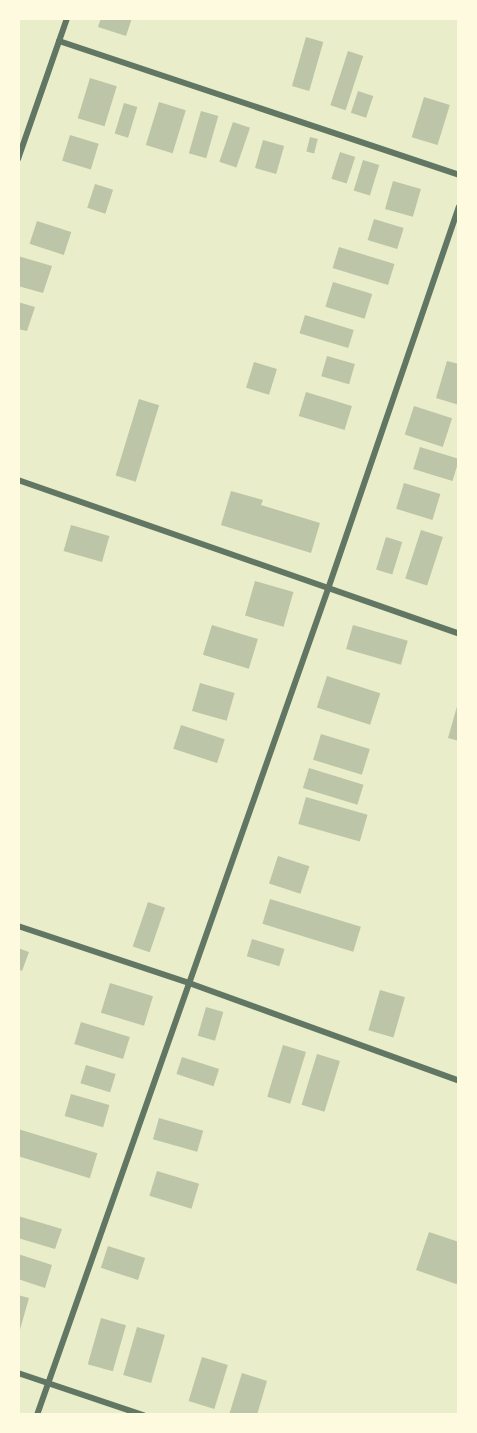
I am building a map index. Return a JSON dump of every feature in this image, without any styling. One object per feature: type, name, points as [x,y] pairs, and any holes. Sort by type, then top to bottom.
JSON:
[{"type":"street","points":[[18,159],[67,18]]},
{"type":"street","points":[[59,41],[459,175]]},
{"type":"street","points":[[37,1415],[328,589],[459,207]]},
{"type":"street","points":[[18,480],[459,634]]},
{"type":"street","points":[[18,926],[189,983],[459,1081]]},
{"type":"street","points":[[18,1373],[143,1415]]},
{"type":"building","points":[[101,18],[132,18],[126,36],[98,27]]},
{"type":"building","points":[[306,37],[323,42],[309,91],[292,86]]},
{"type":"building","points":[[348,51],[363,56],[346,110],[330,105]]},
{"type":"building","points":[[90,78],[117,86],[104,126],[78,118]]},
{"type":"building","points":[[358,91],[373,96],[366,118],[351,113]]},
{"type":"building","points":[[424,97],[450,105],[438,145],[412,137]]},
{"type":"building","points":[[159,102],[186,110],[173,153],[146,145]]},
{"type":"building","points":[[124,103],[137,107],[128,138],[115,134]]},
{"type":"building","points":[[201,111],[218,116],[206,158],[189,153]]},
{"type":"building","points":[[233,122],[250,128],[236,168],[219,162]]},
{"type":"building","points":[[70,135],[99,144],[91,170],[62,161]]},
{"type":"building","points":[[310,137],[318,139],[314,153],[306,152]]},
{"type":"building","points":[[263,140],[284,146],[276,174],[255,168]]},
{"type":"building","points":[[340,152],[355,157],[347,184],[331,179]]},
{"type":"building","points":[[363,160],[379,165],[370,196],[354,191]]},
{"type":"building","points":[[393,181],[421,189],[413,217],[385,209]]},
{"type":"building","points":[[95,184],[113,190],[105,214],[87,208]]},
{"type":"building","points":[[374,219],[404,228],[397,249],[368,240]]},
{"type":"building","points":[[37,221],[71,232],[64,255],[30,244]]},
{"type":"building","points":[[339,247],[394,264],[388,285],[333,268]]},
{"type":"building","points":[[18,256],[52,266],[43,293],[18,286]]},
{"type":"building","points":[[333,282],[372,294],[365,319],[325,307]]},
{"type":"building","points":[[18,302],[35,307],[27,331],[18,329]]},
{"type":"building","points":[[305,315],[354,330],[348,348],[299,333]]},
{"type":"building","points":[[327,356],[355,364],[349,384],[321,376]]},
{"type":"building","points":[[447,361],[459,364],[459,405],[436,398]]},
{"type":"building","points":[[254,362],[277,369],[269,395],[246,388]]},
{"type":"building","points":[[306,392],[352,406],[345,430],[299,416]]},
{"type":"building","points":[[139,399],[159,405],[136,482],[116,476]]},
{"type":"building","points":[[414,406],[452,418],[443,447],[405,435]]},
{"type":"building","points":[[420,447],[459,459],[452,481],[413,469]]},
{"type":"building","points":[[404,483],[440,494],[432,520],[396,509]]},
{"type":"building","points":[[231,491],[263,500],[261,505],[320,523],[311,553],[221,525]]},
{"type":"building","points":[[71,525],[109,536],[102,562],[64,551]]},
{"type":"building","points":[[421,530],[443,537],[427,586],[405,579]]},
{"type":"building","points":[[386,537],[402,542],[392,574],[376,570]]},
{"type":"building","points":[[255,581],[293,592],[284,627],[245,616]]},
{"type":"building","points":[[212,625],[258,639],[249,669],[203,655]]},
{"type":"building","points":[[353,625],[408,641],[401,665],[346,649]]},
{"type":"building","points":[[327,676],[380,693],[370,725],[317,707]]},
{"type":"building","points":[[200,683],[235,693],[227,721],[192,711]]},
{"type":"building","points":[[459,703],[459,741],[448,738]]},
{"type":"building","points":[[181,725],[225,739],[217,763],[173,749]]},
{"type":"building","points":[[321,734],[370,749],[362,775],[313,760]]},
{"type":"building","points":[[309,768],[364,785],[357,805],[303,788]]},
{"type":"building","points":[[306,797],[368,815],[360,842],[298,824]]},
{"type":"building","points":[[278,856],[309,866],[300,894],[269,884]]},
{"type":"building","points":[[270,899],[361,927],[353,952],[262,924]]},
{"type":"building","points":[[148,902],[165,908],[150,952],[133,946]]},
{"type":"building","points":[[252,939],[285,949],[279,966],[247,956]]},
{"type":"building","points":[[18,948],[29,952],[22,971],[18,969]]},
{"type":"building","points":[[110,983],[153,996],[144,1026],[101,1013]]},
{"type":"building","points":[[380,990],[405,997],[393,1038],[368,1030]]},
{"type":"building","points":[[206,1007],[223,1012],[215,1041],[198,1036]]},
{"type":"building","points":[[81,1022],[130,1037],[123,1059],[74,1044]]},
{"type":"building","points":[[283,1045],[306,1052],[290,1104],[267,1097]]},
{"type":"building","points":[[317,1054],[340,1061],[324,1112],[302,1105]]},
{"type":"building","points":[[182,1057],[219,1069],[214,1086],[176,1074]]},
{"type":"building","points":[[86,1065],[116,1074],[110,1092],[80,1083]]},
{"type":"building","points":[[71,1094],[109,1105],[103,1127],[65,1116]]},
{"type":"building","points":[[159,1118],[203,1131],[197,1152],[153,1139]]},
{"type":"building","points":[[18,1129],[97,1153],[90,1178],[18,1156]]},
{"type":"building","points":[[157,1171],[199,1184],[191,1209],[149,1196]]},
{"type":"building","points":[[18,1216],[62,1229],[55,1249],[18,1238]]},
{"type":"building","points":[[429,1232],[459,1242],[459,1285],[416,1270]]},
{"type":"building","points":[[108,1246],[145,1258],[138,1280],[101,1268]]},
{"type":"building","points":[[18,1254],[52,1265],[45,1288],[18,1279]]},
{"type":"building","points":[[18,1295],[29,1298],[19,1333],[18,1333]]},
{"type":"building","points":[[101,1318],[126,1325],[113,1371],[88,1364]]},
{"type":"building","points":[[137,1327],[165,1335],[151,1383],[123,1375]]},
{"type":"building","points":[[202,1357],[228,1365],[214,1409],[189,1401]]},
{"type":"building","points":[[242,1373],[267,1381],[257,1415],[229,1415]]}]
